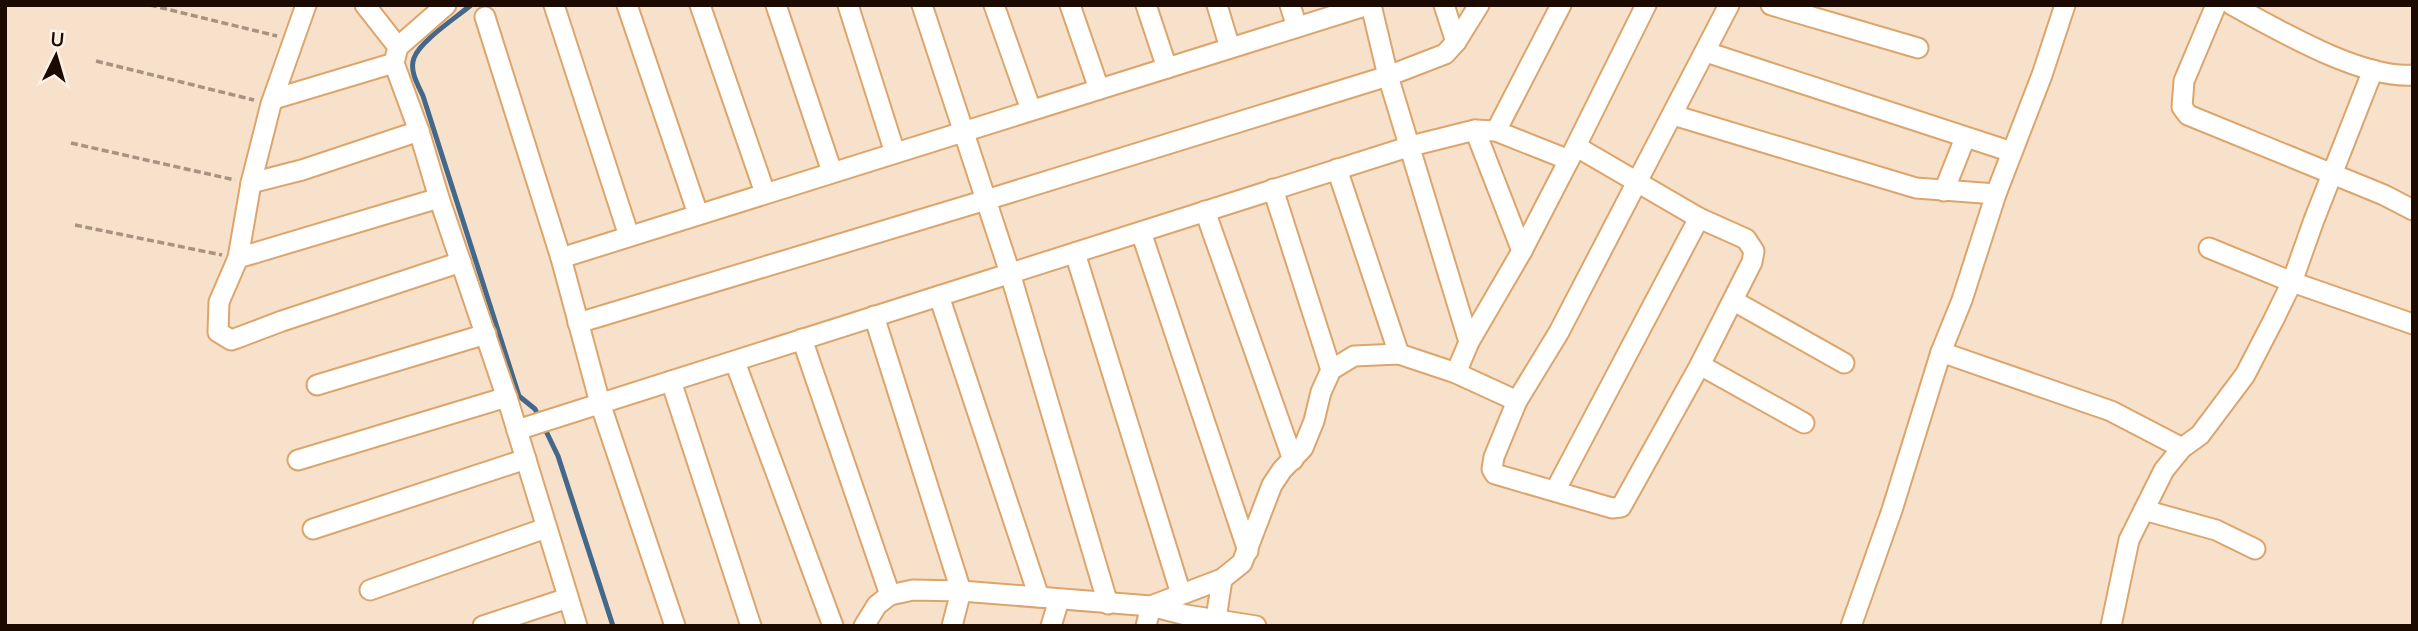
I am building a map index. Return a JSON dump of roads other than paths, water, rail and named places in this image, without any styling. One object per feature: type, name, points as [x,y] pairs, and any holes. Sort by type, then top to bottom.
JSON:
[{"type":"street","points":[[306,5],[292,39],[251,183],[238,258],[219,302],[218,332],[231,340],[461,262]]},
{"type":"street","points":[[365,5],[396,55],[439,198],[507,397],[533,425]]},
{"type":"street","points":[[273,102],[396,55],[446,5]]},
{"type":"street","points":[[554,5],[629,236]]},
{"type":"street","points":[[627,5],[698,214]]},
{"type":"street","points":[[700,5],[765,193]]},
{"type":"street","points":[[776,5],[832,172]]},
{"type":"street","points":[[848,5],[895,153]]},
{"type":"street","points":[[922,5],[1010,273],[1108,604]]},
{"type":"street","points":[[994,5],[1031,110]]},
{"type":"street","points":[[1070,5],[1099,89]]},
{"type":"street","points":[[1146,5],[1167,68]]},
{"type":"street","points":[[1217,5],[1230,48]]},
{"type":"street","points":[[1290,5],[1297,27]]},
{"type":"street","points":[[561,258],[1370,5],[1388,76],[1469,342]]},
{"type":"street","points":[[1444,5],[1456,42]]},
{"type":"street","points":[[578,323],[1388,76],[1445,54],[1456,42],[1479,5]]},
{"type":"street","points":[[1496,131],[1561,5]]},
{"type":"street","points":[[1456,373],[1469,342],[1522,251],[1573,153],[1646,5]]},
{"type":"street","points":[[533,425],[1411,146],[1475,130],[1496,131],[1573,153],[1638,181],[1699,218],[1746,239],[1754,251],[1752,262],[1734,300],[1621,507],[1612,508],[1495,474],[1492,469],[1494,457],[1517,401],[1541,364],[1638,181],[1673,115],[1706,52],[1729,5]]},
{"type":"street","points":[[1771,5],[1918,48]]},
{"type":"street","points":[[1851,626],[1892,510],[1941,352],[1962,300],[1996,194],[2042,75],[2065,5]]},
{"type":"street","points":[[2216,5],[2184,81],[2182,107],[2188,114],[2384,195],[2413,210]]},
{"type":"street","points":[[2232,5],[2286,34],[2373,70],[2413,75]]},
{"type":"street","points":[[485,17],[561,258],[600,403],[675,626]]},
{"type":"street","points":[[1706,52],[2012,152]]},
{"type":"street","points":[[2111,626],[2129,540],[2164,470],[2182,449],[2200,435],[2245,375],[2292,282],[2373,70]]},
{"type":"street","points":[[1673,115],[1916,188],[1996,194]]},
{"type":"street","points":[[1475,130],[1522,251]]},
{"type":"street","points":[[251,183],[302,170],[419,131]]},
{"type":"street","points":[[1944,191],[1965,138]]},
{"type":"street","points":[[1337,169],[1399,354]]},
{"type":"street","points":[[1273,189],[1331,370]]},
{"type":"street","points":[[238,258],[439,198]]},
{"type":"street","points":[[1205,211],[1293,460]]},
{"type":"street","points":[[1556,491],[1699,218]]},
{"type":"street","points":[[1141,232],[1248,551]]},
{"type":"street","points":[[2209,248],[2292,282],[2413,324]]},
{"type":"street","points":[[1075,253],[1181,594]]},
{"type":"street","points":[[939,296],[1039,597]]},
{"type":"street","points":[[1734,300],[1844,363]]},
{"type":"street","points":[[874,316],[961,592],[952,626]]},
{"type":"street","points":[[317,385],[486,334]]},
{"type":"street","points":[[802,340],[890,595]]},
{"type":"street","points":[[1941,352],[2112,411],[2182,449]]},
{"type":"street","points":[[1151,606],[1222,579],[1242,563],[1272,485],[1303,448],[1331,370],[1354,356],[1399,354],[1456,373],[1517,401]]},
{"type":"street","points":[[735,362],[833,626]]},
{"type":"street","points":[[1700,365],[1804,423]]},
{"type":"street","points":[[671,381],[751,626]]},
{"type":"street","points":[[298,460],[507,397]]},
{"type":"street","points":[[533,425],[526,459],[577,626]]},
{"type":"street","points":[[313,529],[526,459]]},
{"type":"street","points":[[2144,510],[2216,530],[2255,549]]},
{"type":"street","points":[[370,590],[545,528]]},
{"type":"street","points":[[1216,619],[1222,579]]},
{"type":"street","points":[[864,626],[877,605],[890,595],[913,590],[1151,606],[1186,615],[1256,626]]},
{"type":"street","points":[[483,626],[568,598]]},
{"type":"street","points":[[1051,626],[1059,600]]},
{"type":"street","points":[[1146,626],[1151,606]]},
{"type":"waterway","points":[[471,5],[423,44],[414,58],[413,72],[519,396],[535,409],[540,419]]},
{"type":"waterway","points":[[544,427],[558,456],[613,626]]}]
